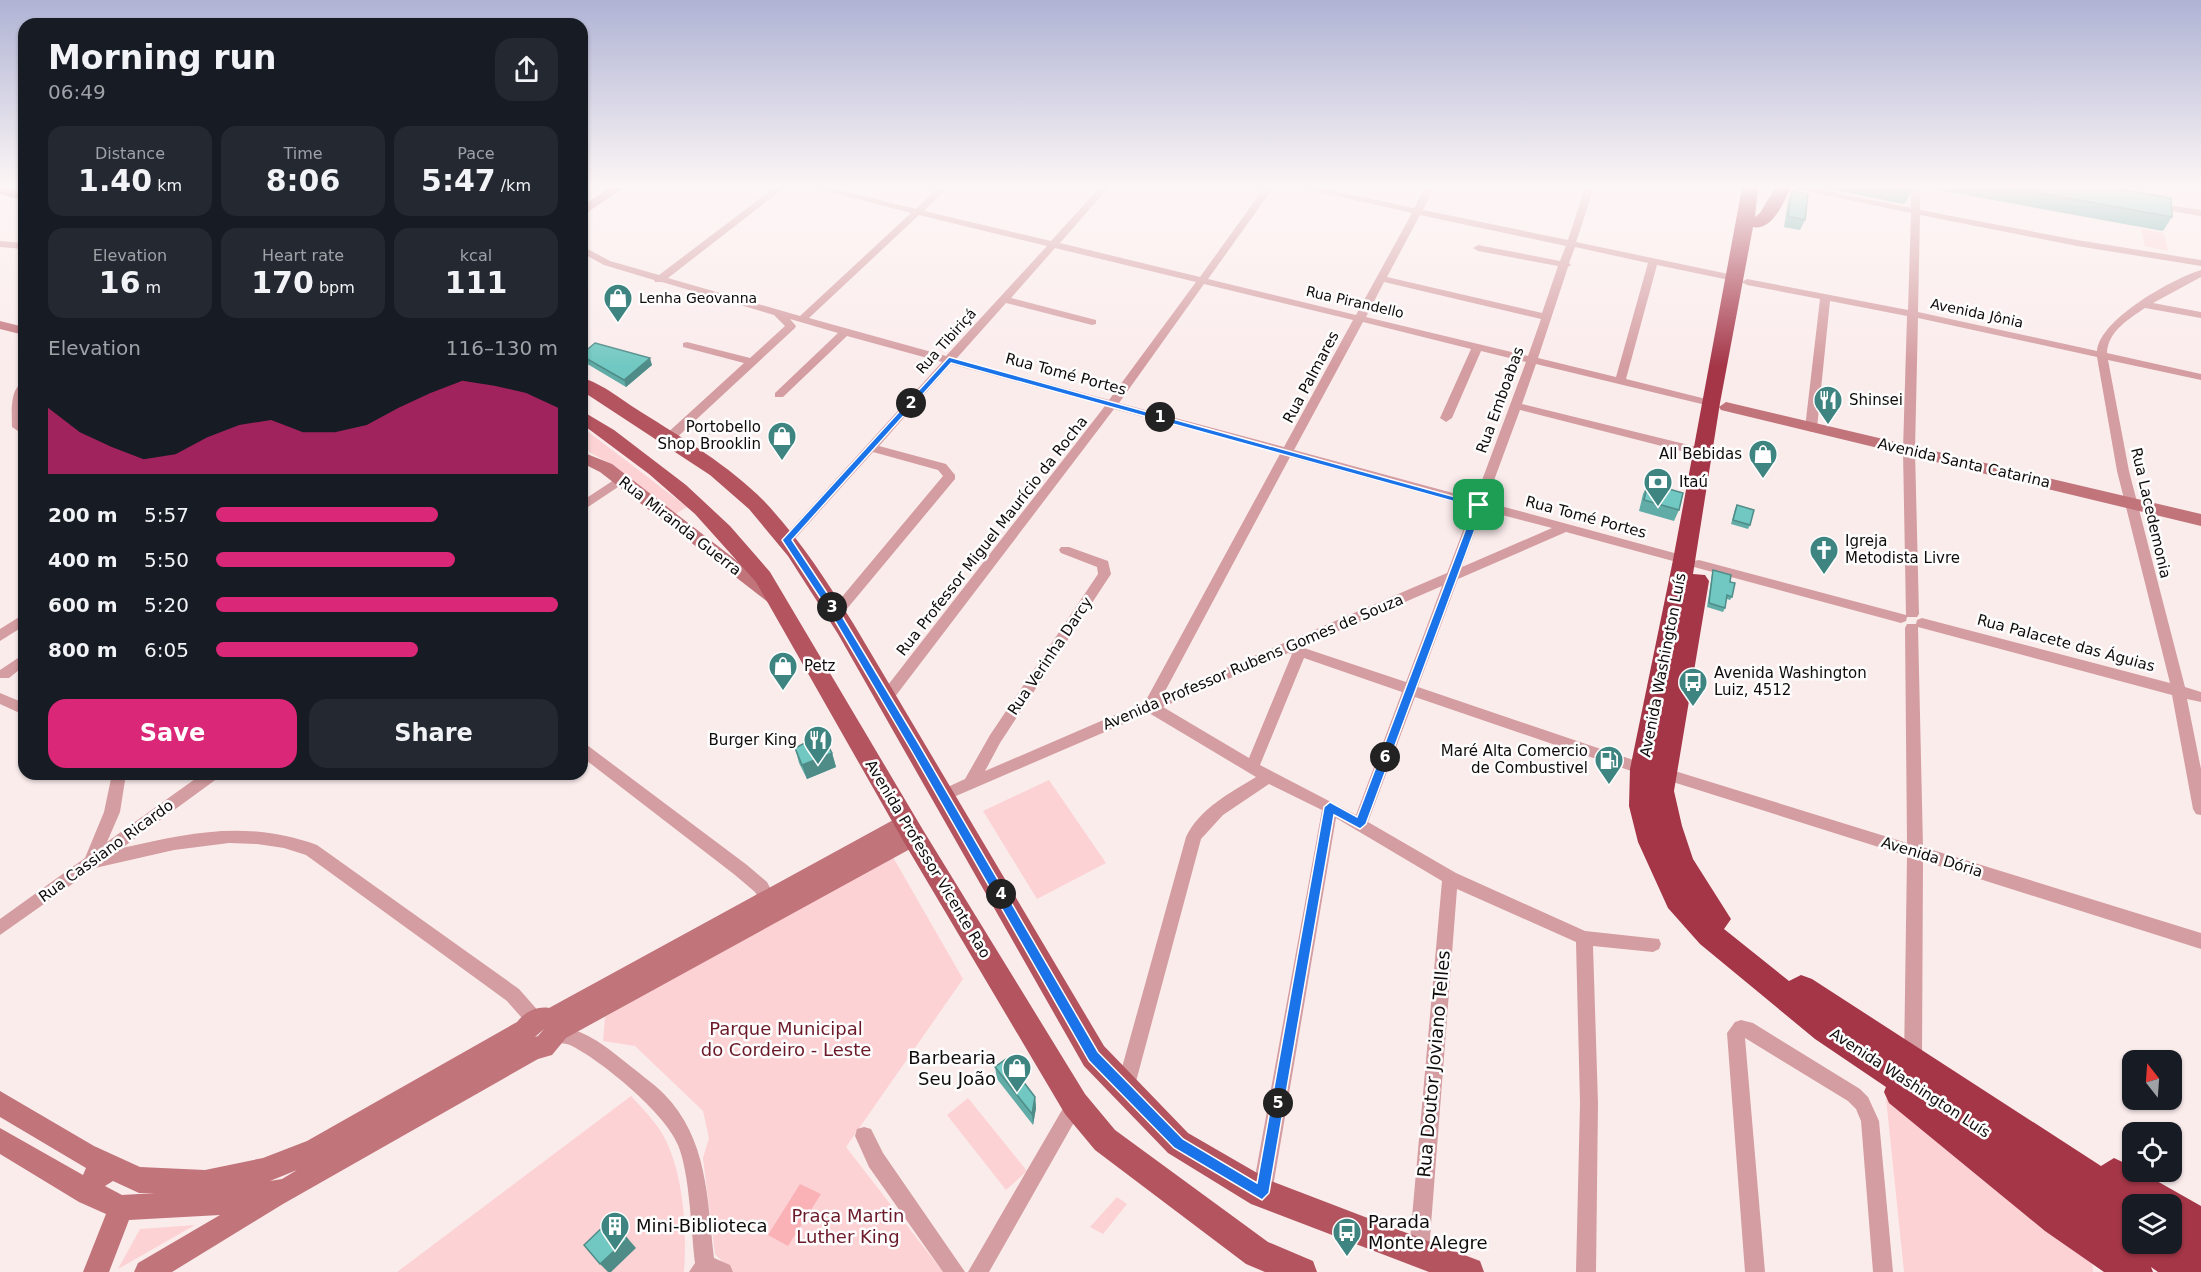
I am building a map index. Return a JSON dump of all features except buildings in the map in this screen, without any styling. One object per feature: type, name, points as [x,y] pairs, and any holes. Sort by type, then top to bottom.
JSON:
[{"type":"highway","name":"Avenida Washington Luís","points":[[1747,247],[1692,562],[1653,771],[1643,806],[1652,842],[1678,899],[1710,935],[1732,955],[1826,1028],[2122,1225]]},
{"type":"highway","name":"Avenida Washington Luís","points":[[1692,562],[1701,452],[1718,405]]},
{"type":"highway","name":"Avenida Washington Luís","points":[[1653,771],[1661,791],[1666,824],[1674,850],[1692,888],[1722,926],[1762,961],[2008,1127],[2122,1199]]},
{"type":"highway","points":[[1826,1028],[1930,1118],[2056,1219],[2135,1272]]},
{"type":"highway","points":[[1923,1070],[2147,1194]]},
{"type":"highway","points":[[2182,1226],[2191,1243]]},
{"type":"main road","points":[[588,387],[720,474],[754,504],[787,540],[836,614],[944,795],[1094,1056],[1125,1091],[1178,1143],[1262,1193],[1469,1272]]},
{"type":"main road","name":"Avenida Professor Vicente Rao","points":[[588,420],[639,455],[700,506],[747,555],[775,598],[910,830],[1075,1104],[1105,1140],[1257,1253],[1302,1272]]},
{"type":"street","points":[[660,280],[703,247]]},
{"type":"street","points":[[801,320],[880,247]]},
{"type":"street","name":"Rua Tibiriçá","points":[[787,540],[1051,247]]},
{"type":"street","name":"Rua Pirandello","points":[[1058,247],[1718,405]]},
{"type":"street","name":"Rua Professor Miguel Maurício da Rocha","points":[[886,698],[1113,403],[1225,247]]},
{"type":"street","name":"Rua Palmares","points":[[1150,706],[1400,247]]},
{"type":"street","name":"Rua Emboabas","points":[[1360,824],[1516,406],[1566,266],[1570,247]]},
{"type":"street","name":"Avenida Jônia","points":[[1587,247],[1913,314],[2201,377]]},
{"type":"street","points":[[1915,247],[1909,450],[1915,852],[1923,1070]]},
{"type":"street","points":[[2104,247],[2201,263]]},
{"type":"street","points":[[1478,248],[1566,266]]},
{"type":"street","name":"Rua Tomé Portes","points":[[588,252],[607,263],[776,313],[1113,403],[1288,454],[1562,529],[1692,562]]},
{"type":"street","points":[[1620,381],[1653,261]]},
{"type":"street","points":[[2103,355],[2103,343],[2109,332],[2176,285],[2201,273]]},
{"type":"street","points":[[1383,279],[1547,317]]},
{"type":"street","points":[[1811,428],[1825,297]]},
{"type":"street","points":[[1004,299],[1092,322]]},
{"type":"street","points":[[2145,305],[2201,315]]},
{"type":"street","points":[[668,439],[791,326],[790,322],[776,313]]},
{"type":"street","points":[[1,326],[18,330]]},
{"type":"street","points":[[779,395],[845,332]]},
{"type":"street","points":[[687,345],[752,363]]},
{"type":"street","points":[[1446,418],[1477,347]]},
{"type":"street","name":"Rua Lacedemonia","points":[[2103,355],[2114,425],[2178,690],[2201,809]]},
{"type":"street","points":[[18,398],[16,402],[18,427]]},
{"type":"street","name":"Avenida Santa Catarina","points":[[1718,405],[2201,520]]},
{"type":"street","points":[[1516,406],[1701,452]]},
{"type":"street","points":[[836,614],[949,479],[949,475],[942,467],[870,447]]},
{"type":"street","name":"Rua Miranda Guerra","points":[[588,460],[606,468],[775,598]]},
{"type":"street","points":[[588,503],[620,480]]},
{"type":"street","name":"Avenida Professor Rubens Gomes de Souza","points":[[944,795],[1562,529]]},
{"type":"street","name":"Rua Verinha Darcy","points":[[970,784],[994,739],[1105,574],[1103,564],[1065,550]]},
{"type":"street","name":"Rua Palacete das Águias","points":[[1692,562],[2201,697]]},
{"type":"street","points":[[0,636],[18,623]]},
{"type":"street","name":"Avenida Dória","points":[[1286,647],[1299,654],[1653,771],[2201,941]]},
{"type":"street","points":[[1252,768],[1299,654]]},
{"type":"street","points":[[4,674],[18,664]]},
{"type":"street","points":[[0,698],[18,706]]},
{"type":"street","points":[[1150,706],[1252,768],[1330,807],[1450,878],[1584,938],[1653,944]]},
{"type":"street","points":[[588,754],[741,870],[761,887],[768,899]]},
{"type":"street","points":[[1125,1091],[1194,837],[1202,824],[1216,811],[1269,776]]},
{"type":"street","points":[[92,862],[112,812],[118,780]]},
{"type":"street","name":"Rua Cassiano Ricardo","points":[[0,928],[205,780]]},
{"type":"street","points":[[1262,1193],[1330,807]]},
{"type":"street","points":[[147,1272],[285,1191],[543,1031],[768,899],[910,830]]},
{"type":"street","points":[[0,1103],[110,1169],[139,1180],[194,1183],[263,1172],[340,1138],[543,1031],[910,830]]},
{"type":"street","points":[[92,862],[187,842],[235,836],[263,837],[296,844],[311,850],[513,995],[543,1031],[572,1036],[604,1056],[657,1100],[676,1123],[687,1142],[694,1170],[709,1270]]},
{"type":"street","name":"Rua Doutor Joviano Telles","points":[[1419,1251],[1450,878]]},
{"type":"street","points":[[1584,938],[1589,1103],[1586,1272]]},
{"type":"street","points":[[1755,1272],[1737,1029],[1747,1029],[1854,1095],[1862,1103],[1870,1120],[1883,1272]]},
{"type":"street","points":[[978,1272],[1075,1104]]},
{"type":"street","points":[[864,1136],[876,1160],[955,1272]]},
{"type":"street","points":[[0,1140],[88,1193],[121,1208],[214,1203],[285,1191]]},
{"type":"street","points":[[60,1177],[80,1166],[85,1155]]},
{"type":"street","points":[[88,1193],[94,1178],[110,1169]]},
{"type":"street","points":[[96,1272],[121,1208]]},
{"type":"green space","points":[[2151,247],[2167,247],[2168,251]]},
{"type":"green space","points":[[588,432],[687,507],[674,515],[609,463],[588,451]]},
{"type":"green space","points":[[1049,780],[1106,863],[1037,899],[983,811]]},
{"type":"green space","name":"Parque Municipal do Cordeiro - Leste","points":[[890,852],[963,979],[846,1147],[943,1272],[732,1272],[715,1254],[703,1158],[709,1138],[703,1111],[635,1046],[603,1041],[605,1017]]},
{"type":"green space","points":[[631,1096],[660,1130],[676,1167],[684,1220],[684,1272],[397,1272]]},
{"type":"green space","points":[[968,1098],[1027,1171],[1006,1190],[947,1115]]},
{"type":"green space","points":[[1886,1098],[2092,1258],[2093,1272],[1904,1272]]},
{"type":"green space","points":[[1117,1197],[1127,1204],[1103,1234],[1090,1227]]},
{"type":"green space","points":[[195,1225],[118,1269],[140,1229]]},
{"type":"shaded area","points":[[800,1184],[821,1194],[788,1246],[768,1235]]},
{"type":"place","name":"Lenha Geovanna","points":[[618,324]]},
{"type":"place","name":"Shinsei","points":[[1828,426]]},
{"type":"place","name":"Portobello Shop Brooklin","points":[[782,462]]},
{"type":"place","name":"All Bebidas","points":[[1763,480]]},
{"type":"place","name":"Itaú","points":[[1658,508]]},
{"type":"place","name":"Igreja Metodista Livre","points":[[1824,576]]},
{"type":"place","name":"Petz","points":[[783,692]]},
{"type":"place","name":"Avenida Washington Luiz, 4512","points":[[1693,708]]},
{"type":"place","name":"Burger King","points":[[818,766]]},
{"type":"place","name":"Maré Alta Comercio de Combustivel","points":[[1609,786]]},
{"type":"place","name":"Barbearia Seu João","points":[[1017,1094]]},
{"type":"place","name":"Mini-Biblioteca","points":[[615,1252]]},
{"type":"place","name":"Parada Monte Alegre","points":[[1347,1258]]},
{"type":"route","points":[[949,360],[1113,403],[1288,454],[1479,505],[1360,824],[1330,807],[1262,1193],[1178,1143],[1125,1091],[1094,1056],[944,795],[836,614],[787,540],[949,360]]},
{"type":"park label","name":"Praça Martin Luther King","points":[[848,1226]]}]
